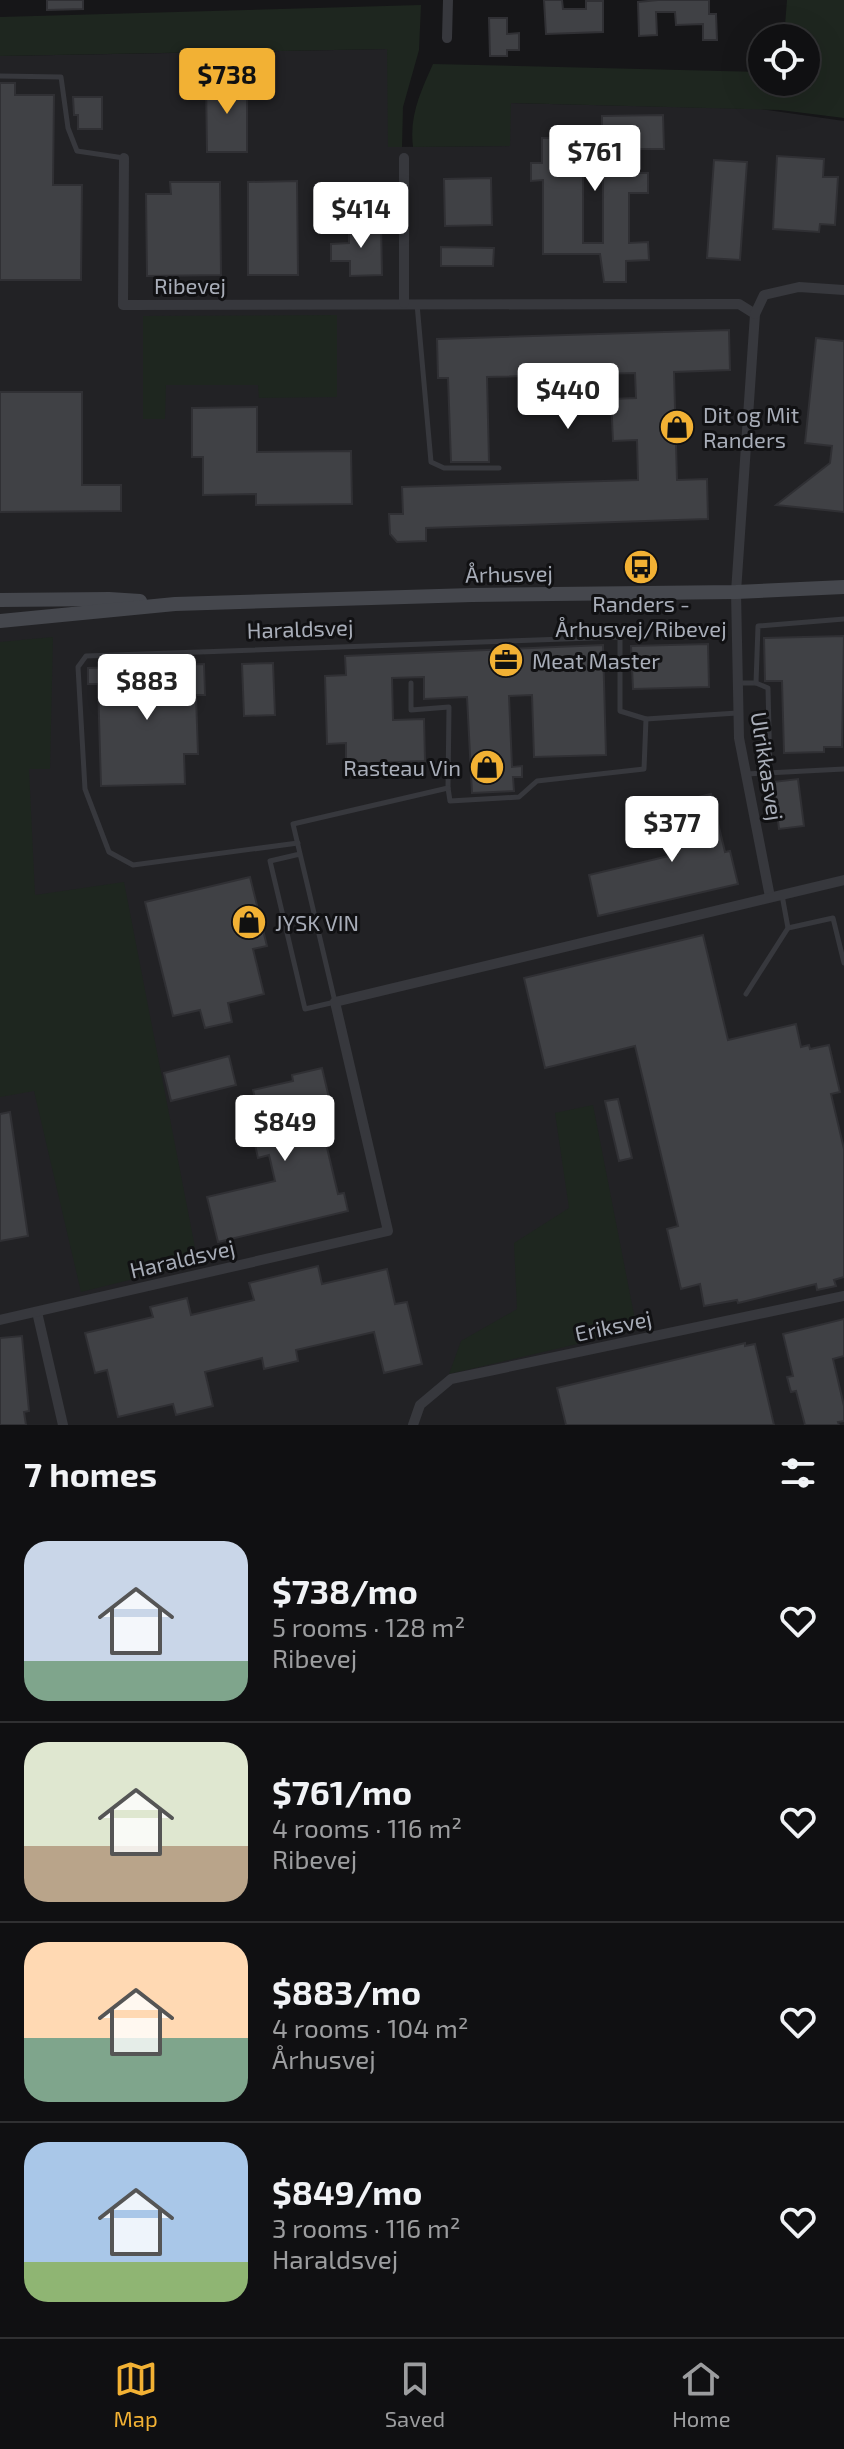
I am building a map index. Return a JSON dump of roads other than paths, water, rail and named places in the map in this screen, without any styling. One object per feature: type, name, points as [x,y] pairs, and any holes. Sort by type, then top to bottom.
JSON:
[{"type":"main road","name":"Århusvej","points":[[0,621],[175,604],[844,587]]},
{"type":"main road","name":"Århusvej","points":[[0,602],[109,599],[175,604]]},
{"type":"street","points":[[447,38],[448,0]]},
{"type":"street","name":"Ribevej","points":[[124,158],[123,305],[739,304],[755,314]]},
{"type":"street","points":[[404,158],[404,303]]},
{"type":"street","points":[[736,592],[755,314],[764,295],[799,287],[844,290]]},
{"type":"street","name":"Ulrikkasvej","points":[[736,592],[739,738],[776,896]]},
{"type":"street","points":[[335,1002],[844,880]]},
{"type":"street","name":"Haraldsvej","points":[[0,1320],[388,1231],[335,1002]]},
{"type":"street","name":"Eriksvej","points":[[413,1425],[420,1405],[451,1379],[844,1296]]},
{"type":"street","points":[[37,1312],[63,1425]]},
{"type":"lane","points":[[0,76],[61,77],[68,128],[77,151],[124,158]]},
{"type":"lane","points":[[417,303],[431,462],[444,468],[499,468]]},
{"type":"lane","points":[[756,683],[758,626],[844,619]]},
{"type":"lane","name":"Haraldsvej","points":[[335,1002],[298,843],[133,865],[109,852],[85,789],[78,667],[86,656],[620,637],[620,711],[646,719]]},
{"type":"lane","points":[[411,683],[411,710],[449,707],[450,801],[519,797],[537,781],[644,769],[646,719],[738,713]]},
{"type":"lane","points":[[738,683],[756,683],[768,688],[770,773]]},
{"type":"lane","points":[[745,774],[844,769]]},
{"type":"lane","points":[[298,843],[293,824],[448,788]]},
{"type":"lane","points":[[300,854],[270,861],[305,1009],[335,1002]]},
{"type":"lane","points":[[776,896],[788,928]]},
{"type":"lane","points":[[746,994],[788,928],[833,918],[844,963]]},
{"type":"place","name":"Dit og Mit Randers","points":[[677,427]]},
{"type":"place","name":"Randers - Århusvej/Ribevej","points":[[641,567]]},
{"type":"place","name":"Meat Master","points":[[506,660]]},
{"type":"place","name":"Rasteau Vin","points":[[487,767]]},
{"type":"place","name":"JYSK VIN","points":[[249,922]]}]
